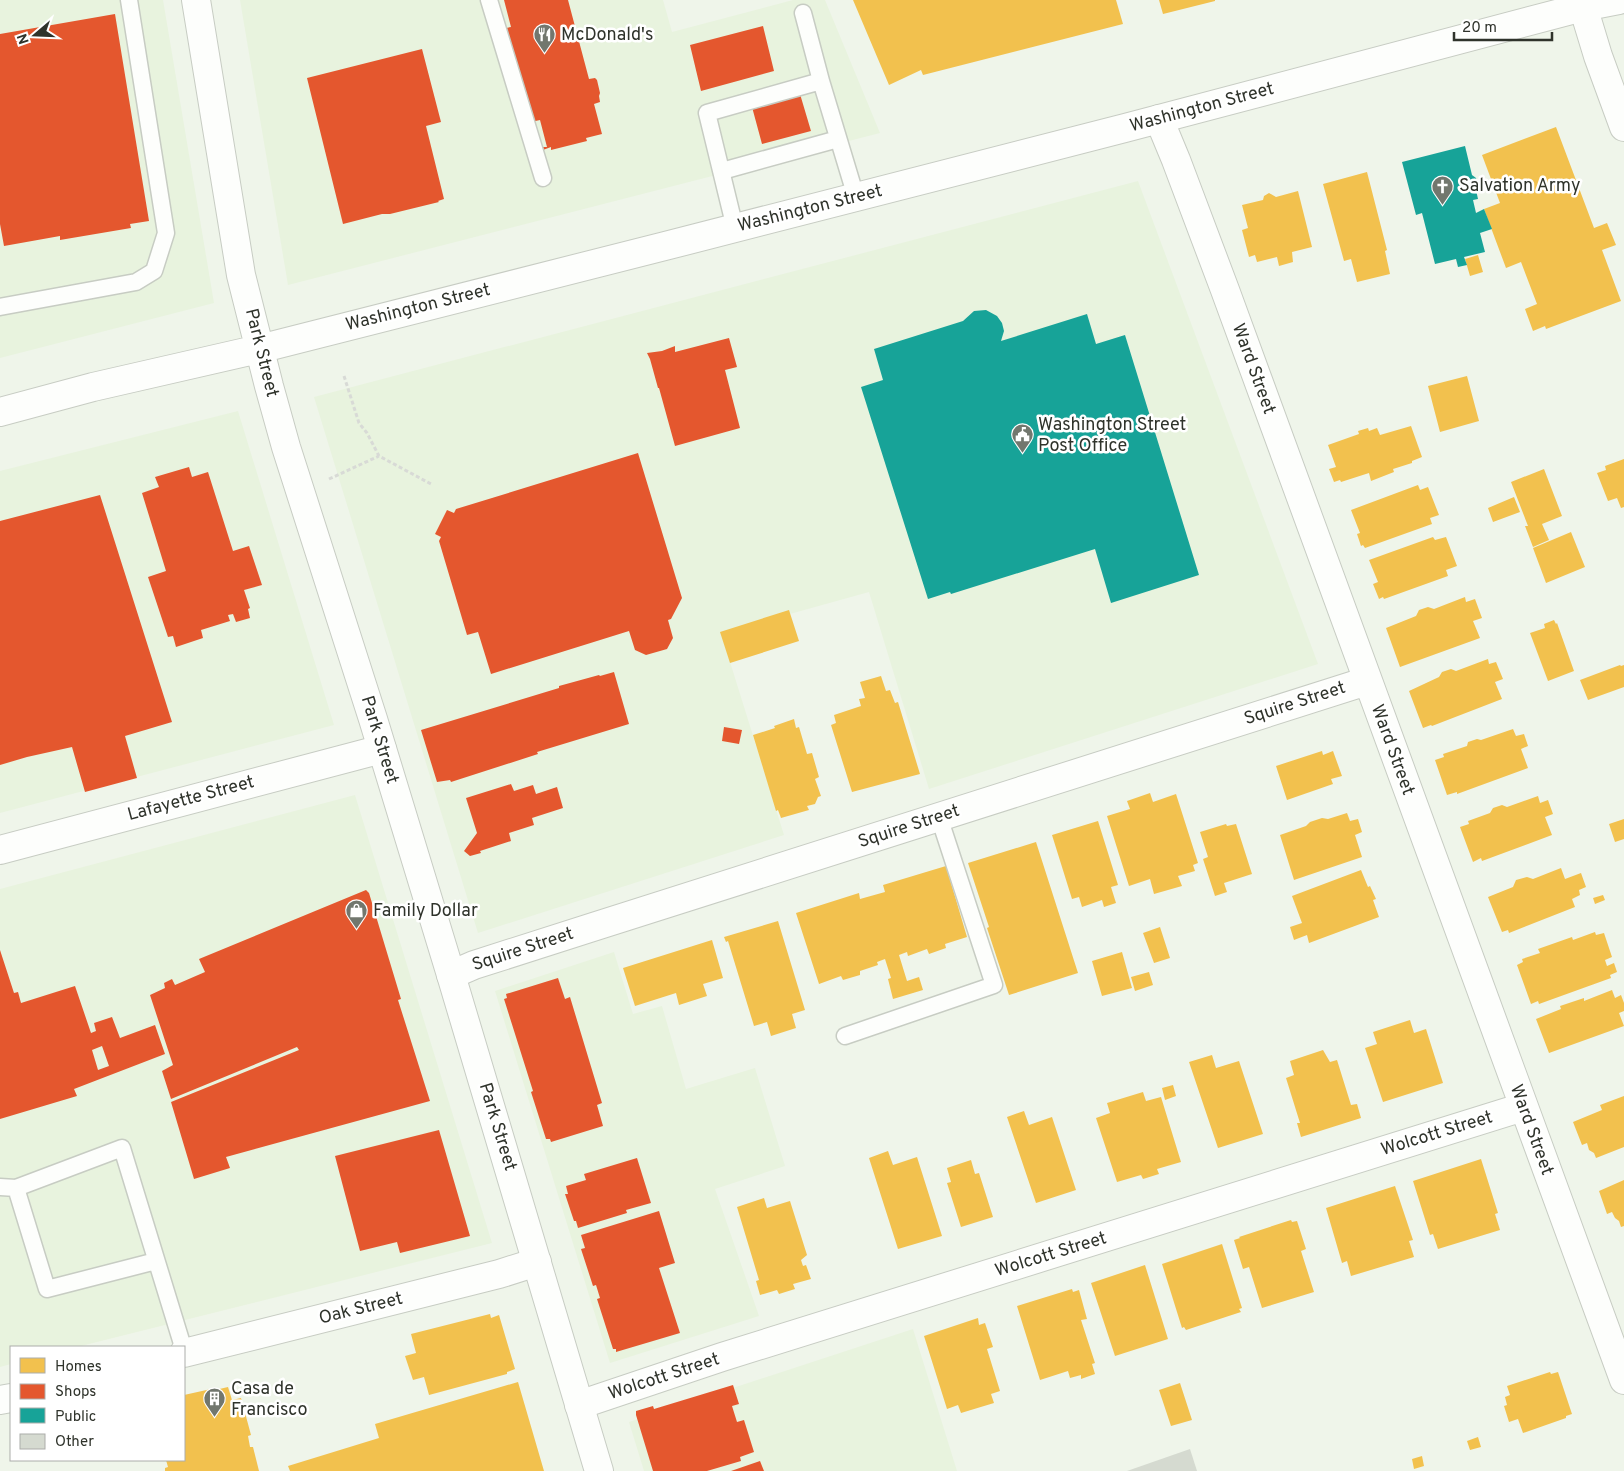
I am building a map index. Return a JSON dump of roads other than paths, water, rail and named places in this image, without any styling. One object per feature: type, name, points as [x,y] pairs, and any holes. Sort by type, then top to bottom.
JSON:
[{"type":"street","name":"Park Street","points":[[196,0],[241,275],[259,349],[286,447],[382,749],[599,1471]]},
{"type":"street","name":"Washington Street","points":[[0,412],[93,387],[259,349],[1159,119],[1582,3],[1619,0]]},
{"type":"street","points":[[1582,3],[1598,56],[1624,127]]},
{"type":"street","name":"Ward Street","points":[[1159,119],[1221,281],[1624,1380]]},
{"type":"street","name":"Squire Street","points":[[451,975],[474,965],[1367,681]]},
{"type":"street","name":"Lafayette Street","points":[[0,850],[382,749]]},
{"type":"street","name":"Wolcott Street","points":[[579,1405],[722,1357],[1523,1107]]},
{"type":"street","name":"Oak Street","points":[[185,1351],[498,1274],[537,1262]]},
{"type":"lane","points":[[0,308],[136,282],[154,271],[166,233],[129,0]]},
{"type":"lane","points":[[489,0],[543,178]]},
{"type":"lane","points":[[803,13],[821,81],[856,197]]},
{"type":"lane","points":[[735,228],[707,113],[821,81]]},
{"type":"lane","points":[[722,170],[838,139]]},
{"type":"lane","points":[[844,1036],[994,985],[939,817]]},
{"type":"lane","points":[[156,1261],[46,1289],[8,1188],[122,1148],[182,1346]]},
{"type":"place","name":"McDonald's","points":[[545,54]]},
{"type":"place","name":"Salvation Army","points":[[1443,205]]},
{"type":"place","name":"Washington Street Post Office","points":[[1022,454]]},
{"type":"place","name":"Family Dollar","points":[[357,930]]},
{"type":"place","name":"Casa de Francisco","points":[[215,1418]]}]
